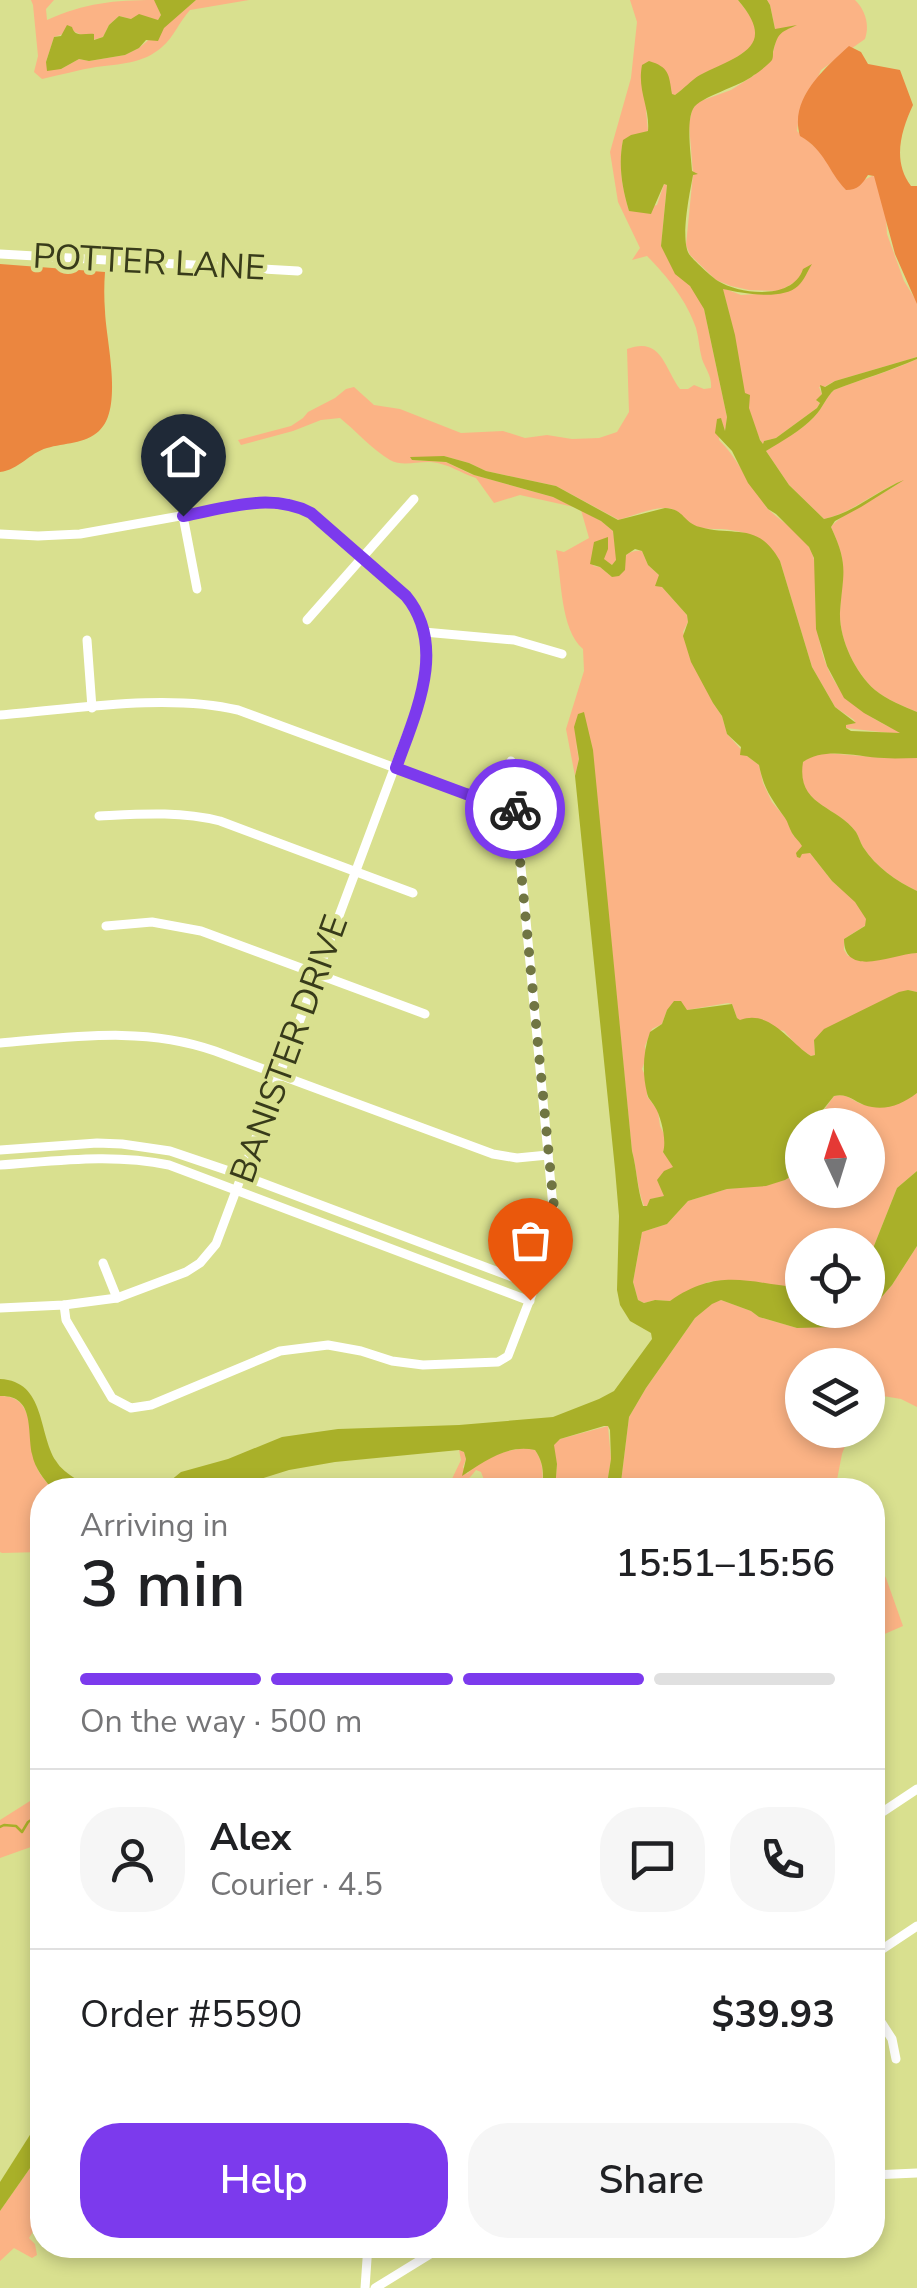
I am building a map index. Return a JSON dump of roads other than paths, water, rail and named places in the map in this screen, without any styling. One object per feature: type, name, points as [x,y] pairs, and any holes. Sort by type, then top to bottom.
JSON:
[{"type":"street","name":"POTTER LANE","points":[[0,254],[298,271]]},
{"type":"street","points":[[308,620],[414,499]]},
{"type":"street","points":[[0,534],[80,534],[258,502],[287,503],[311,513],[406,596],[418,612],[424,632],[514,640],[562,654]]},
{"type":"street","points":[[183,516],[197,588]]},
{"type":"street","name":"BANISTER DRIVE","points":[[0,1308],[117,1298],[186,1272],[216,1244],[424,686],[424,632]]},
{"type":"street","points":[[87,640],[92,708]]},
{"type":"street","points":[[0,715],[175,702],[219,705],[466,794],[488,800],[514,799]]},
{"type":"street","points":[[64,1305],[66,1320],[106,1390],[130,1408],[151,1405],[280,1351],[310,1346],[344,1347],[392,1361],[424,1365],[498,1362],[512,1352],[555,1228],[511,761]]},
{"type":"street","points":[[99,816],[172,813],[220,821],[413,893]]},
{"type":"street","points":[[106,926],[152,922],[201,930],[425,1014]]},
{"type":"street","points":[[0,1029],[0,1043],[113,1034],[196,1044],[493,1154],[517,1158],[548,1155]]},
{"type":"street","points":[[0,1150],[122,1144],[170,1151],[536,1286]]},
{"type":"street","points":[[0,1165],[98,1158],[144,1160],[179,1168],[530,1300]]},
{"type":"street","points":[[103,1263],[117,1298]]},
{"type":"street","points":[[885,1809],[917,1789]]},
{"type":"street","points":[[885,1947],[917,1926]]},
{"type":"street","points":[[885,2028],[896,2059]]},
{"type":"street","points":[[885,2174],[917,2173]]},
{"type":"street","points":[[365,2288],[367,2258]]},
{"type":"street","points":[[375,2288],[424,2258]]},
{"type":"waterway","points":[[0,1827],[16,1826],[22,1832],[30,1821]]}]
